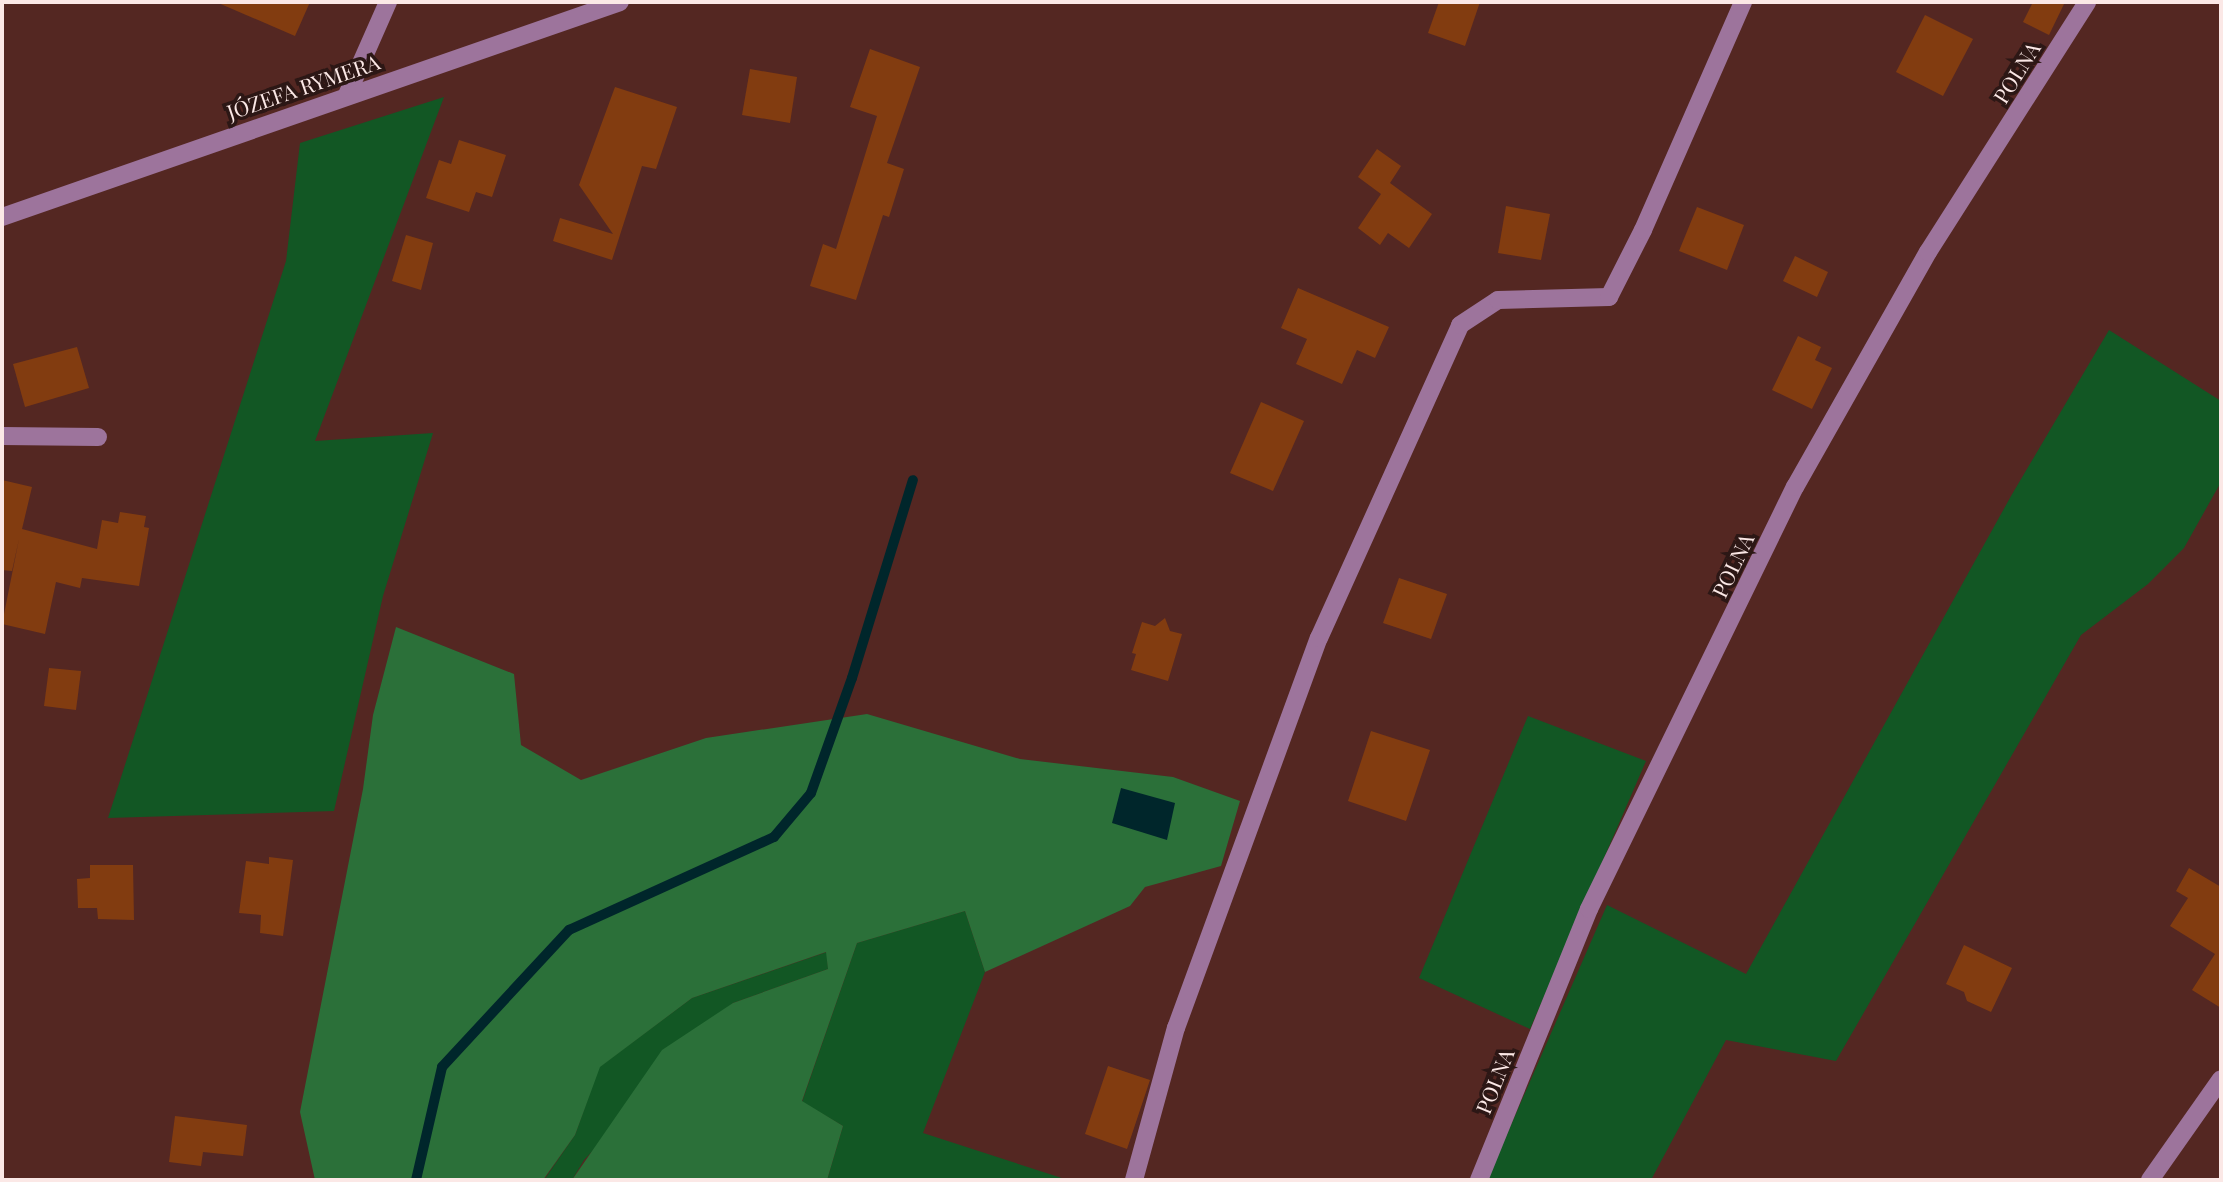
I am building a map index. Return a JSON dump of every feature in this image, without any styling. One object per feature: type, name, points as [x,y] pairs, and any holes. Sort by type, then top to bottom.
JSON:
[{"type":"street","points":[[347,95],[388,2]]},
{"type":"street","name":"JÓZEFA RYMERA","points":[[2,217],[620,2]]},
{"type":"street","points":[[1135,1180],[1176,1028],[1319,638],[1460,325],[1498,300],[1609,298],[1643,230],[1743,2]]},
{"type":"street","name":"POLNA","points":[[1479,1180],[1589,909],[1795,487],[1928,251],[2087,2]]},
{"type":"street","points":[[2,436],[98,437]]},
{"type":"street","points":[[2150,1180],[2221,1079]]},
{"type":"green space","points":[[444,97],[315,441],[433,433],[383,596],[334,811],[108,818],[286,261],[300,143]]},
{"type":"green space","points":[[2109,330],[2221,401],[2221,482],[2184,548],[2148,584],[2081,635],[1836,1061],[1726,1040],[1651,1180],[1487,1180],[1607,905],[1746,974],[2011,496]]},
{"type":"green space","points":[[396,627],[514,674],[521,745],[581,780],[706,738],[867,714],[1020,759],[1173,777],[1240,801],[1221,866],[1145,887],[1130,906],[985,972],[965,911],[857,943],[802,1101],[843,1126],[827,1180],[572,1180],[662,1050],[733,1003],[828,969],[826,952],[692,998],[600,1067],[575,1135],[543,1180],[315,1180],[300,1112],[363,789],[373,715]]},
{"type":"green space","points":[[1528,716],[1646,761],[1530,1029],[1419,978]]},
{"type":"green space","points":[[965,911],[985,972],[923,1133],[1068,1180],[827,1180],[843,1126],[802,1102],[857,943]]},
{"type":"green space","points":[[827,952],[828,969],[733,1003],[584,1160],[572,1180],[544,1180],[575,1135],[599,1067],[692,998]]},
{"type":"water","points":[[1121,788],[1175,803],[1167,840],[1112,823]]},
{"type":"building","points":[[216,2],[310,2],[295,36]]},
{"type":"building","points":[[1439,2],[1480,2],[1465,46],[1428,33]]},
{"type":"building","points":[[2033,2],[2065,2],[2049,35],[2023,22]]},
{"type":"building","points":[[1925,15],[1973,39],[1943,96],[1896,72]]},
{"type":"building","points":[[870,49],[920,67],[887,163],[904,169],[889,217],[883,215],[856,300],[810,286],[823,244],[836,249],[877,116],[850,107]]},
{"type":"building","points":[[750,69],[797,77],[790,123],[742,115]]},
{"type":"building","points":[[615,87],[677,107],[656,169],[642,166],[612,260],[553,241],[560,218],[613,234],[579,185]]},
{"type":"building","points":[[459,140],[506,155],[492,197],[476,192],[469,212],[426,198],[439,160],[451,164]]},
{"type":"building","points":[[1377,149],[1401,166],[1390,183],[1432,214],[1409,248],[1388,233],[1380,245],[1358,228],[1381,194],[1358,177]]},
{"type":"building","points":[[1506,206],[1550,214],[1541,260],[1498,253]]},
{"type":"building","points":[[1697,207],[1744,225],[1727,270],[1679,251]]},
{"type":"building","points":[[406,235],[433,243],[421,290],[392,281]]},
{"type":"building","points":[[1795,256],[1828,272],[1817,297],[1783,281]]},
{"type":"building","points":[[1298,288],[1389,327],[1375,358],[1357,350],[1342,384],[1296,364],[1307,339],[1281,328]]},
{"type":"building","points":[[1798,336],[1821,347],[1815,360],[1832,368],[1812,409],[1772,390]]},
{"type":"building","points":[[77,347],[89,388],[25,407],[13,364]]},
{"type":"building","points":[[1261,402],[1304,421],[1273,491],[1230,473]]},
{"type":"building","points":[[2,480],[32,487],[22,529],[97,549],[102,520],[118,523],[120,512],[146,516],[144,527],[149,528],[139,586],[82,578],[80,588],[56,582],[45,634],[2,624],[19,539],[12,571],[2,570]]},
{"type":"building","points":[[1399,578],[1447,594],[1431,639],[1383,623]]},
{"type":"building","points":[[1165,618],[1170,631],[1182,634],[1168,681],[1131,670],[1136,654],[1132,653],[1142,622],[1155,626]]},
{"type":"building","points":[[49,668],[81,671],[76,710],[44,706]]},
{"type":"building","points":[[1371,731],[1430,750],[1406,821],[1348,801]]},
{"type":"building","points":[[269,857],[293,860],[283,936],[260,933],[261,915],[239,913],[246,861],[269,864]]},
{"type":"building","points":[[90,865],[133,865],[134,920],[98,919],[97,908],[78,908],[77,879],[90,878]]},
{"type":"building","points":[[2189,868],[2221,887],[2221,1008],[2192,990],[2215,954],[2170,926],[2188,898],[2176,891]]},
{"type":"building","points":[[1964,945],[2012,968],[1991,1012],[1967,1001],[1964,992],[1946,984]]},
{"type":"building","points":[[1108,1066],[1150,1080],[1127,1149],[1085,1134]]},
{"type":"building","points":[[175,1116],[247,1125],[243,1156],[203,1152],[201,1166],[169,1162]]},
{"type":"waterway","points":[[416,1180],[442,1067],[569,930],[774,837],[811,793],[852,678],[913,480]]}]
